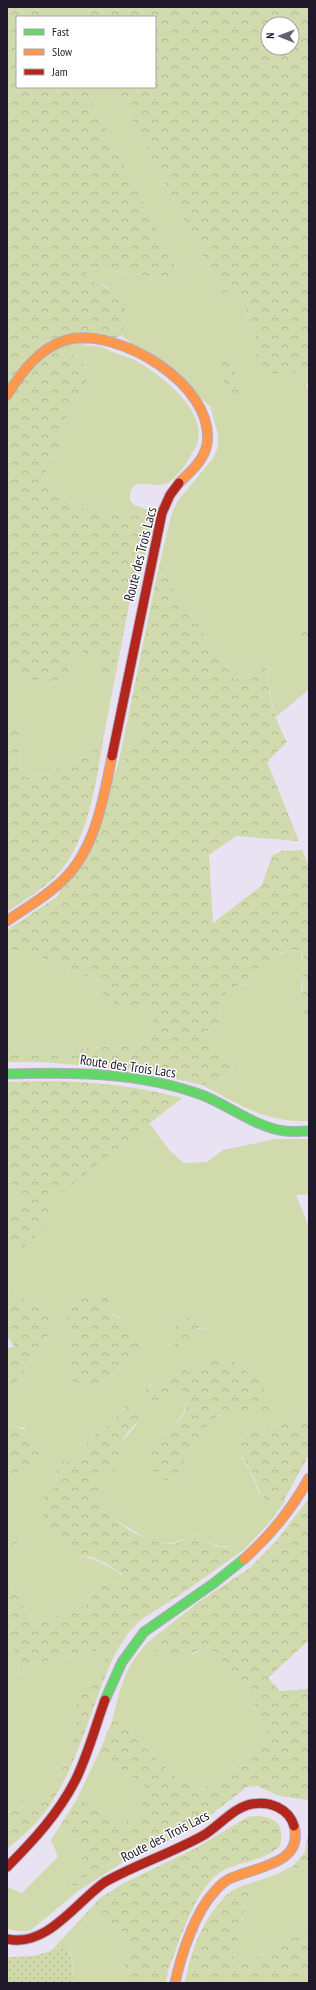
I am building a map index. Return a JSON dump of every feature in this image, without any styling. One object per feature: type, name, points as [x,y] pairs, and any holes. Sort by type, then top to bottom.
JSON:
[{"type":"street","name":"Route des Trois Lacs","points":[[7,395],[27,368],[49,348],[76,338],[95,337],[113,342],[158,365],[187,390],[199,405],[205,417],[208,428],[207,448],[194,468],[176,487],[162,513],[118,718],[104,794],[90,838],[81,856],[67,876],[51,890],[7,921]]},
{"type":"street","name":"Route des Trois Lacs","points":[[7,1074],[80,1073],[162,1083],[202,1095],[272,1128],[285,1131],[309,1131]]},
{"type":"street","points":[[7,1867],[44,1831],[70,1792],[85,1758],[114,1675],[123,1657],[133,1643],[144,1632],[234,1568],[255,1551],[295,1503],[309,1478]]},
{"type":"street","name":"Route des Trois Lacs","points":[[7,1939],[23,1941],[39,1936],[93,1891],[116,1876],[200,1837],[248,1805],[263,1802],[280,1807],[294,1823],[296,1833],[291,1850],[284,1858],[274,1864],[227,1880],[212,1894],[199,1917],[178,1970],[175,1983]]},
{"type":"green space","points":[[7,7],[44,7],[48,16],[16,16],[16,88],[86,88],[183,281],[86,267],[86,279],[110,289],[120,297],[123,302],[126,311],[122,336],[65,349],[92,371],[60,431],[60,457],[45,458],[48,484],[75,507],[146,517],[124,631],[111,679],[104,680],[97,659],[78,650],[65,678],[48,685],[7,671]]},
{"type":"green space","points":[[44,7],[74,7],[78,16],[48,16]]},
{"type":"green space","points":[[74,7],[309,7],[309,370],[293,373],[268,373],[252,348],[257,325],[244,321],[248,301],[236,290],[223,294],[116,88],[156,88],[156,16],[78,16]]},
{"type":"green space","points":[[86,88],[116,88],[223,294],[236,290],[248,301],[244,321],[257,325],[293,373],[309,370],[309,380],[306,387],[309,389],[309,689],[276,717],[268,684],[266,659],[235,680],[165,576],[157,575],[171,516],[177,502],[213,458],[218,447],[218,434],[210,406],[122,336],[125,317],[108,287],[86,279],[85,267],[183,281]]},
{"type":"green space","points":[[72,346],[100,347],[129,358],[148,368],[183,398],[197,423],[199,436],[195,448],[177,475],[169,482],[163,484],[138,484],[134,486],[131,491],[130,500],[134,505],[151,511],[152,520],[141,574],[135,573],[145,517],[75,507],[48,484],[45,458],[59,457],[60,431],[92,371],[65,349]]},
{"type":"green space","points":[[225,355],[244,390],[232,396],[213,362]]},
{"type":"green space","points":[[157,575],[165,576],[235,680],[266,659],[268,681],[274,712],[287,742],[267,762],[299,841],[236,836],[209,855],[213,923],[262,885],[272,856],[281,851],[302,850],[309,866],[309,1023],[302,1005],[303,957],[301,952],[293,950],[285,951],[274,958],[258,983],[236,986],[227,992],[221,1002],[218,1024],[205,1033],[233,1062],[232,1074],[202,1085],[137,1070],[41,1062],[7,1062],[7,1053],[43,1052],[147,1043],[154,1032],[154,1010],[147,1007],[118,1005],[100,992],[103,983],[26,951],[7,949],[7,930],[58,896],[117,769],[137,745],[143,725],[128,718]]},
{"type":"green space","points":[[309,619],[309,642],[301,640],[297,633]]},
{"type":"green space","points":[[124,631],[106,724],[103,724],[97,744],[91,753],[80,760],[67,761],[48,775],[21,777],[20,740],[17,723],[7,716],[7,671],[49,685],[65,678],[78,649],[98,659],[104,680],[111,679]]},
{"type":"green space","points":[[7,716],[17,723],[20,740],[21,777],[48,775],[67,761],[80,760],[91,753],[97,744],[103,724],[106,724],[92,800],[87,819],[72,854],[62,869],[50,881],[7,912]]},
{"type":"green space","points":[[128,718],[143,725],[137,746],[117,769]]},
{"type":"green space","points":[[9,948],[26,951],[103,983],[118,1005],[147,1007],[154,1010],[154,1032],[147,1043],[43,1052],[7,1053],[7,949]]},
{"type":"green space","points":[[290,950],[301,952],[304,967],[301,988],[309,1023],[309,1121],[279,1119],[253,1111],[202,1085],[232,1074],[233,1062],[205,1034],[218,1024],[220,1006],[225,994],[234,987],[251,984],[258,981],[271,961],[282,953]]},
{"type":"green space","points":[[52,1081],[95,1083],[139,1089],[182,1098],[46,1205],[53,1218],[23,1248],[11,1245],[7,1251],[7,1217],[20,1198],[7,1176],[7,1082]]},
{"type":"green space","points":[[149,1123],[170,1151],[184,1163],[207,1162],[223,1150],[276,1139],[309,1139],[309,1194],[296,1195],[309,1227],[309,1410],[303,1416],[288,1423],[255,1429],[248,1433],[235,1447],[250,1470],[259,1493],[275,1506],[285,1498],[285,1501],[269,1523],[245,1549],[242,1544],[236,1546],[219,1546],[208,1542],[198,1535],[165,1544],[152,1541],[140,1535],[112,1517],[103,1508],[98,1497],[98,1490],[101,1481],[112,1472],[121,1450],[121,1443],[137,1424],[126,1407],[110,1424],[93,1436],[73,1463],[61,1461],[56,1466],[57,1486],[52,1491],[78,1556],[91,1559],[107,1566],[123,1576],[124,1582],[104,1585],[97,1590],[85,1606],[41,1620],[33,1619],[15,1593],[7,1585],[10,1552],[17,1543],[23,1540],[15,1539],[7,1549],[7,1485],[12,1476],[28,1467],[25,1428],[7,1424],[7,1397],[49,1334],[54,1318],[7,1288],[7,1251],[11,1245],[23,1248],[45,1205]],"holes":[[[110,1297],[108,1313],[118,1317],[143,1343],[112,1375],[94,1387],[69,1354],[74,1338],[70,1328],[65,1330],[67,1314],[74,1306]],[[190,1317],[214,1334],[203,1329],[197,1329],[188,1337],[188,1344],[173,1327],[177,1322]],[[193,1366],[226,1414],[217,1417],[201,1432],[188,1452],[175,1482],[160,1437],[181,1417],[184,1412],[187,1399],[187,1390],[144,1391],[151,1385]]]},
{"type":"green space","points":[[7,1176],[20,1198],[7,1217]]},
{"type":"green space","points":[[7,1288],[54,1318],[49,1334],[7,1397],[7,1349],[14,1346],[7,1335]]},
{"type":"green space","points":[[105,1293],[110,1297],[108,1313],[129,1324],[144,1342],[112,1375],[94,1387],[75,1387],[68,1362],[73,1336],[70,1328],[65,1330],[67,1314],[74,1306],[76,1296]]},
{"type":"green space","points":[[190,1317],[202,1319],[208,1323],[214,1334],[210,1336],[206,1329],[198,1328],[188,1337],[190,1349],[181,1350],[171,1342],[170,1335],[177,1321]]},
{"type":"green space","points":[[223,1359],[232,1361],[261,1382],[274,1413],[219,1415],[198,1438],[175,1482],[168,1481],[156,1475],[149,1461],[149,1453],[152,1446],[184,1414],[187,1404],[187,1390],[176,1393],[162,1400],[151,1402],[145,1401],[144,1391],[162,1379],[192,1367]]},
{"type":"green space","points":[[137,1405],[141,1410],[142,1416],[123,1440],[122,1451],[125,1457],[122,1463],[101,1481],[99,1486],[98,1494],[100,1503],[107,1512],[127,1528],[139,1535],[162,1543],[171,1544],[197,1535],[215,1546],[229,1547],[242,1544],[245,1549],[187,1590],[142,1619],[128,1633],[101,1650],[32,1664],[19,1676],[17,1654],[7,1643],[7,1585],[15,1593],[33,1619],[41,1620],[85,1606],[97,1590],[104,1585],[124,1582],[123,1575],[105,1563],[91,1557],[78,1556],[54,1534],[44,1518],[43,1503],[44,1497],[57,1486],[56,1466],[61,1461],[73,1463],[93,1436],[110,1424],[126,1407]]},
{"type":"green space","points":[[309,1410],[309,1455],[285,1498],[275,1506],[265,1499],[259,1491],[249,1468],[234,1447],[248,1433],[255,1429],[288,1423],[303,1416]]},
{"type":"green space","points":[[7,1424],[29,1433],[36,1440],[42,1451],[28,1467],[12,1476],[7,1485]]},
{"type":"green space","points":[[309,1498],[309,1640],[268,1678],[280,1691],[306,1689],[309,1687],[309,1800],[280,1796],[257,1786],[247,1787],[204,1820],[176,1837],[125,1861],[104,1866],[74,1887],[70,1883],[83,1869],[79,1864],[88,1849],[58,1829],[77,1799],[124,1824],[130,1818],[141,1814],[141,1807],[147,1787],[104,1759],[101,1748],[112,1721],[118,1717],[128,1721],[126,1728],[174,1776],[201,1790],[244,1759],[271,1742],[247,1689],[209,1646],[201,1650],[185,1654],[169,1655],[161,1653],[147,1643],[200,1601],[250,1568],[277,1540]]},
{"type":"green space","points":[[19,1535],[23,1535],[25,1538],[14,1545],[7,1562],[7,1549]]},
{"type":"green space","points":[[128,1633],[114,1656],[108,1655],[91,1682],[75,1716],[77,1732],[59,1776],[40,1799],[31,1805],[7,1812],[7,1643],[15,1650],[17,1654],[19,1676],[32,1664],[101,1650]]},
{"type":"green space","points":[[147,1643],[150,1646],[193,1654],[209,1646],[247,1689],[271,1742],[244,1759],[201,1790],[174,1776],[126,1728],[118,1717],[112,1721],[124,1679],[133,1662]]},
{"type":"green space","points":[[112,1654],[114,1656],[79,1747],[63,1783],[44,1814],[7,1849],[7,1812],[32,1805],[40,1799],[59,1776],[77,1732],[75,1716],[77,1703],[108,1655]]},
{"type":"green space","points":[[101,1748],[104,1759],[148,1787],[141,1807],[141,1814],[130,1818],[124,1824],[77,1799]]},
{"type":"green space","points":[[256,1816],[269,1818],[278,1824],[281,1833],[280,1846],[267,1855],[231,1867],[214,1877],[197,1901],[183,1930],[168,1971],[166,1983],[117,1983],[131,1948],[124,1932],[93,1915],[62,1949],[50,1952],[100,1898],[124,1883],[198,1847],[247,1817]]},
{"type":"green space","points":[[309,1828],[309,1860],[304,1865],[294,1870],[293,1866],[305,1852]]},
{"type":"green space","points":[[58,1829],[88,1849],[79,1864],[83,1869],[70,1883],[73,1887],[104,1866],[125,1861],[78,1891],[31,1930],[19,1931],[7,1928],[7,1887],[22,1893],[58,1857],[51,1840]]},
{"type":"green space","points":[[309,1860],[309,1930],[230,1971],[251,1883],[275,1875],[293,1866],[294,1870],[304,1865]]},
{"type":"green space","points":[[251,1883],[230,1971],[309,1930],[309,1983],[185,1983],[190,1959],[205,1923],[212,1912],[231,1891]]},
{"type":"green space","points":[[93,1915],[124,1932],[131,1948],[117,1983],[74,1983],[70,1947],[62,1949]]},
{"type":"green space","points":[[69,1946],[74,1983],[7,1983],[7,1957],[33,1956]]},
{"type":"traffic: fast","points":[[7,1074],[56,1073],[105,1075],[154,1082],[178,1087],[202,1095],[264,1126],[288,1131],[309,1131]]},
{"type":"traffic: fast","points":[[105,1700],[122,1662],[144,1632],[214,1583],[244,1559]]},
{"type":"traffic: slow","points":[[7,395],[18,378],[39,355],[47,349],[66,340],[87,338],[111,342],[135,351],[159,365],[180,381],[196,401],[206,422],[207,444],[203,456],[196,466],[179,483]]},
{"type":"traffic: slow","points":[[7,921],[52,890],[66,877],[85,851],[92,836],[102,804],[112,756]]},
{"type":"traffic: slow","points":[[244,1559],[263,1541],[280,1521],[309,1478]]},
{"type":"traffic: slow","points":[[175,1983],[190,1934],[201,1910],[208,1900],[219,1887],[229,1879],[277,1862],[286,1856],[292,1848],[295,1838],[294,1826]]},
{"type":"traffic: jam","points":[[112,756],[162,513],[170,495],[179,483]]},
{"type":"traffic: jam","points":[[7,1867],[44,1827],[61,1805],[75,1781],[84,1761],[105,1700]]},
{"type":"traffic: jam","points":[[7,1939],[22,1940],[35,1937],[48,1930],[105,1882],[204,1835],[233,1812],[245,1806],[258,1803],[278,1807],[288,1815],[294,1826]]}]
